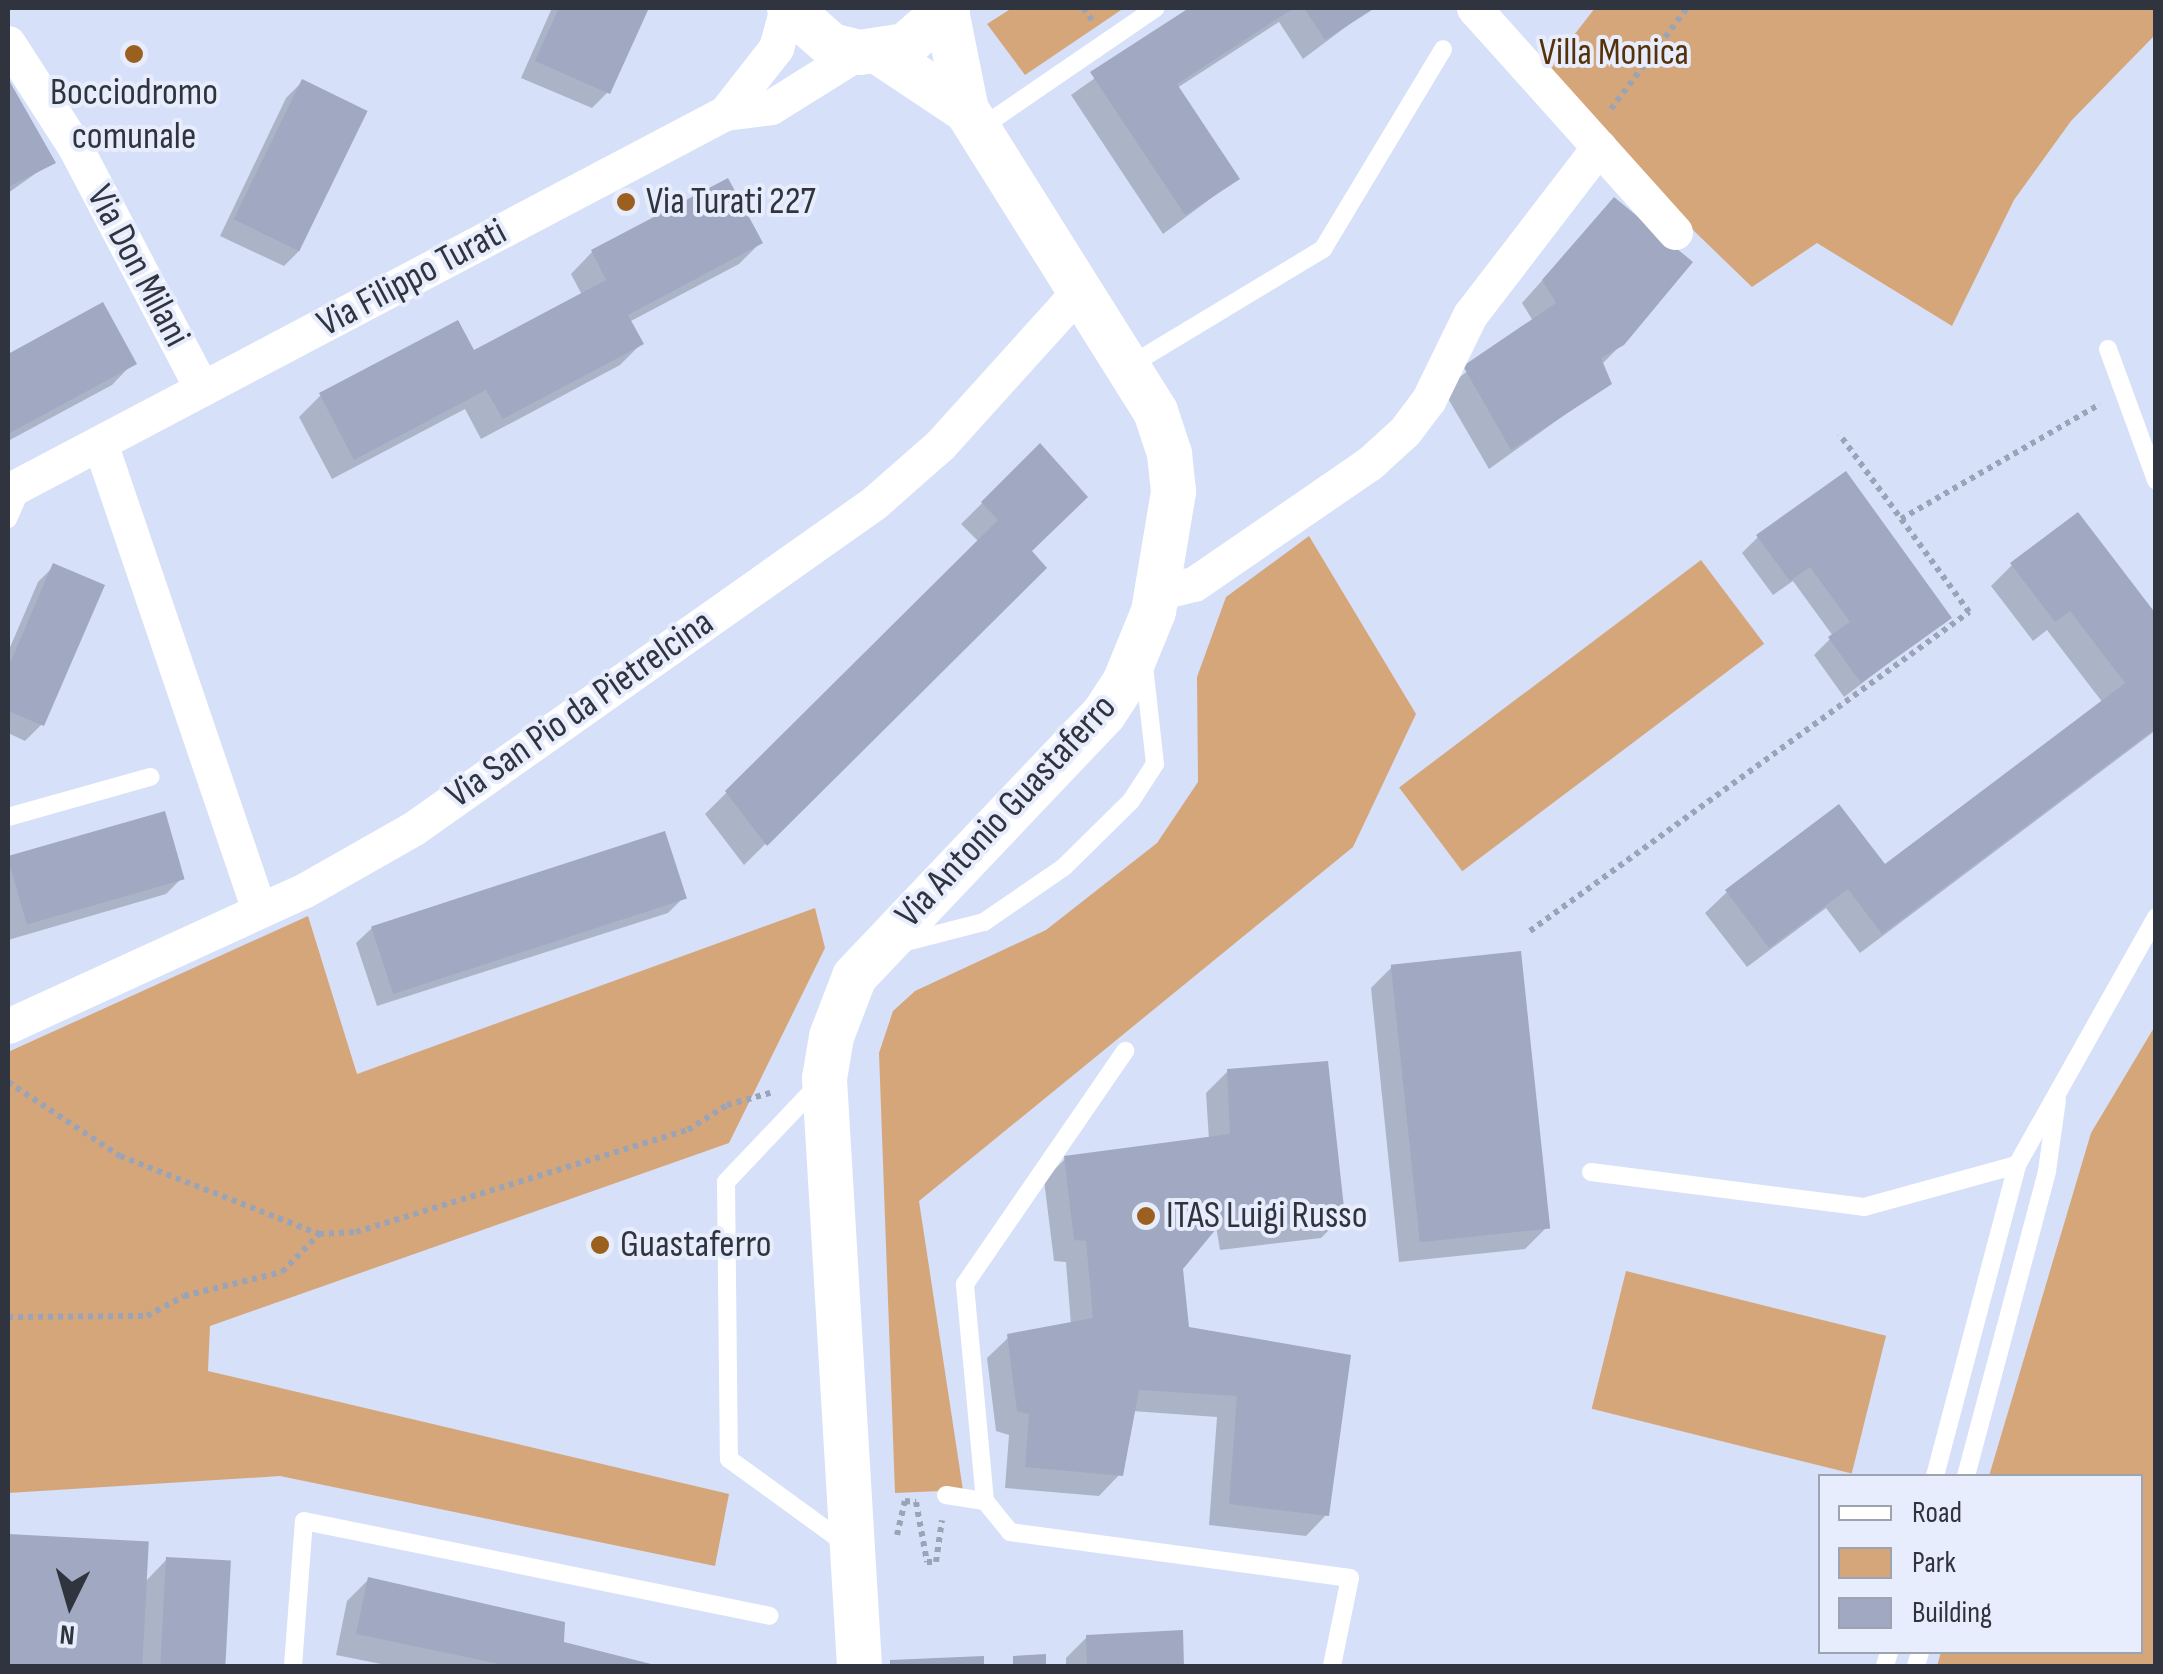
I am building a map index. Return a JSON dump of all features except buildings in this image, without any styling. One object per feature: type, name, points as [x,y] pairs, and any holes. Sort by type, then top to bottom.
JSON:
[{"type":"street","points":[[726,113],[776,48],[788,8],[831,45],[869,52],[972,120]]},
{"type":"street","points":[[1474,8],[1600,134],[1675,232]]},
{"type":"street","points":[[726,113],[771,106],[869,52],[928,31],[946,9]]},
{"type":"street","points":[[946,9],[972,120]]},
{"type":"street","name":"Via Don Milani","points":[[8,43],[75,147],[202,389]]},
{"type":"street","name":"Via Filippo Turati","points":[[16,487],[726,113]]},
{"type":"street","name":"Via Antonio Guastaferro","points":[[859,1666],[824,1078],[840,1004],[877,949],[1103,714],[1142,648],[1157,592],[1173,491],[1170,453],[1128,367],[972,120]]},
{"type":"street","points":[[1157,592],[1194,584],[1370,464],[1405,432],[1428,401],[1470,316],[1600,134]]},
{"type":"street","name":"Via San Pio da Pietrelcina","points":[[8,1026],[258,910],[414,828],[874,502],[940,445],[1081,289]]},
{"type":"street","points":[[100,443],[258,910]]},
{"type":"lane","points":[[972,120],[1156,8]]},
{"type":"lane","points":[[1128,367],[1322,249],[1443,48]]},
{"type":"lane","points":[[2108,349],[2156,480]]},
{"type":"lane","points":[[8,519],[16,487]]},
{"type":"lane","points":[[877,949],[984,922],[1064,867],[1131,801],[1155,764],[1142,648]]},
{"type":"lane","points":[[8,817],[150,777]]},
{"type":"lane","points":[[1936,1474],[2017,1165],[2156,917]]},
{"type":"lane","points":[[1125,1051],[965,1284],[985,1500],[1010,1532],[1350,1578],[1332,1666]]},
{"type":"lane","points":[[824,1078],[726,1182],[729,1459],[853,1563]]},
{"type":"lane","points":[[1967,1474],[2047,1171],[2060,1085]]},
{"type":"lane","points":[[1591,1172],[1864,1207],[2017,1165]]},
{"type":"lane","points":[[946,1494],[985,1500]]},
{"type":"lane","points":[[293,1666],[304,1521],[769,1616]]},
{"type":"path","points":[[1600,134],[1687,8]]},
{"type":"path","points":[[1901,519],[2122,390]]},
{"type":"path","points":[[1530,931],[1969,612],[1839,434]]},
{"type":"path","points":[[8,1082],[120,1156],[319,1234],[356,1232],[670,1136],[727,1105],[824,1078]]},
{"type":"path","points":[[8,1317],[148,1316],[184,1296],[282,1272],[319,1234]]},
{"type":"path","points":[[853,1563],[890,1564],[905,1501],[916,1502],[927,1562],[936,1562],[946,1494]]},
{"type":"green space","points":[[1012,8],[1124,8],[1025,75],[987,24]]},
{"type":"green space","name":"Villa Monica","points":[[1595,8],[2155,8],[2155,35],[2071,121],[2014,200],[1952,326],[1817,243],[1752,287],[1603,143],[1543,75]]},
{"type":"green space","points":[[1309,536],[1416,714],[1353,847],[919,1201],[963,1490],[895,1493],[879,1053],[893,1011],[915,991],[1046,930],[1157,843],[1198,782],[1197,677],[1226,597]]},
{"type":"green space","points":[[1701,560],[1764,644],[1462,871],[1399,787]]},
{"type":"green space","points":[[815,908],[825,948],[729,1143],[210,1326],[208,1371],[729,1494],[715,1566],[280,1476],[8,1493],[8,1052],[308,916],[357,1074]]},
{"type":"green space","points":[[2155,1026],[2155,1666],[1937,1666],[1940,1654],[2143,1654],[2143,1474],[1990,1474],[2091,1133]]},
{"type":"green space","points":[[1626,1271],[1886,1336],[1852,1474],[1592,1409]]},
{"type":"place","name":"Bocciodromo comunale","points":[[134,54]]},
{"type":"place","name":"Via Turati 227","points":[[626,202]]},
{"type":"place","name":"ITAS Luigi Russo","points":[[1146,1216]]},
{"type":"place","name":"Guastaferro","points":[[600,1245]]}]
